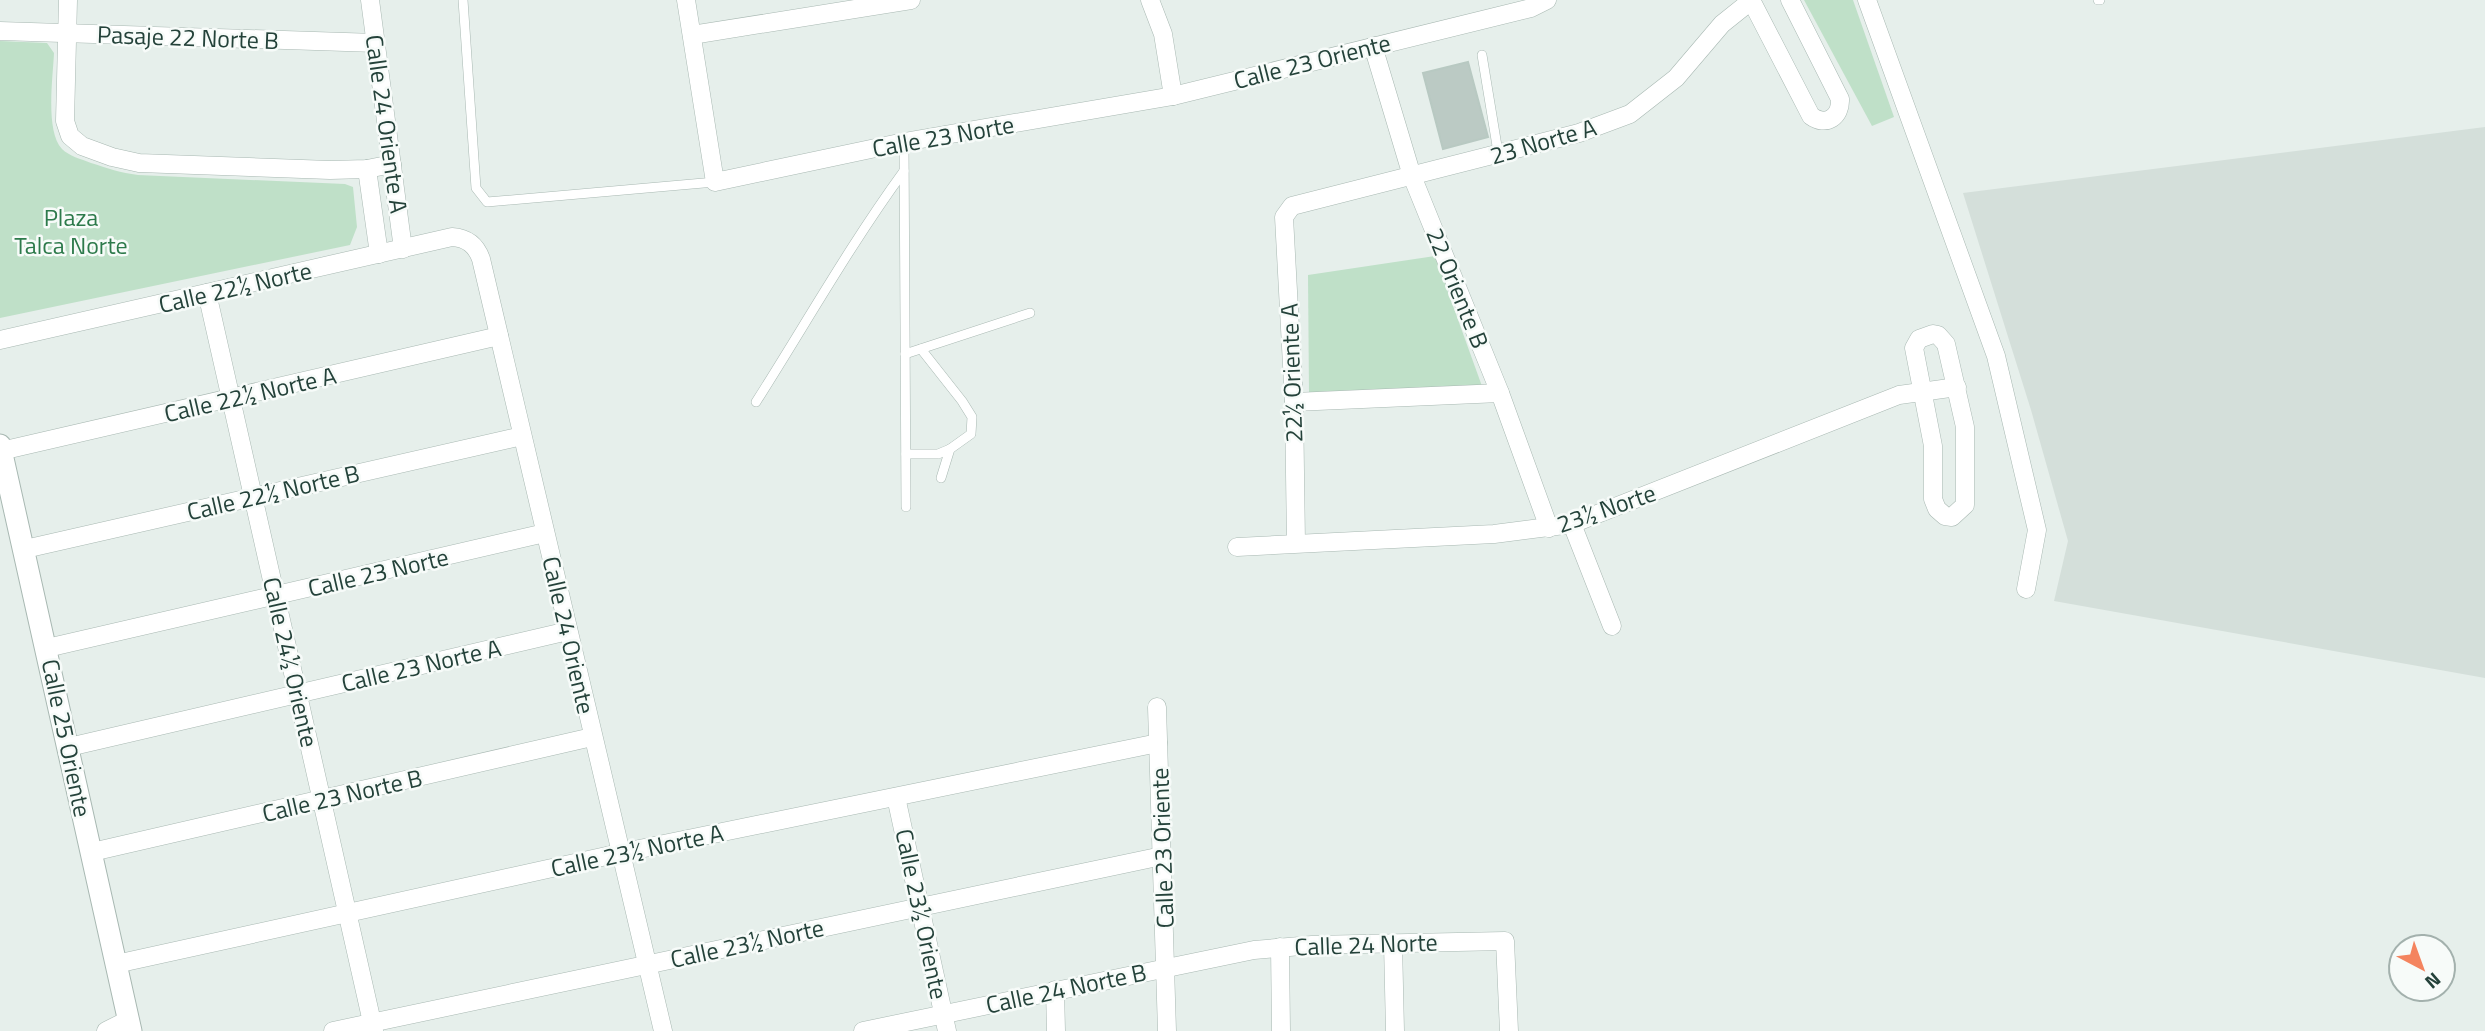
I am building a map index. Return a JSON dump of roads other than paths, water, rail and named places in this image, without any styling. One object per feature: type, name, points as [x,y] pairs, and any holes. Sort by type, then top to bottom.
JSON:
[{"type":"street","points":[[68,0],[65,121],[70,136],[82,146],[112,158],[139,163],[330,170],[367,169],[392,164]]},
{"type":"street","name":"Calle 24 Oriente A","points":[[370,0],[403,249]]},
{"type":"street","points":[[686,0],[715,182]]},
{"type":"street","points":[[692,35],[911,0]]},
{"type":"street","points":[[1150,0],[1163,34],[1173,96]]},
{"type":"street","name":"Calle 23 Oriente","points":[[1173,96],[1531,8],[1547,0]]},
{"type":"street","points":[[1752,0],[1811,116],[1818,121],[1827,121],[1835,117],[1841,108],[1840,99],[1790,0]]},
{"type":"street","name":"23 Norte A","points":[[1292,206],[1579,133],[1630,114],[1676,78],[1722,24],[1752,0]]},
{"type":"street","points":[[1867,0],[1996,356],[2037,530],[2026,589]]},
{"type":"street","name":"Pasaje 22 Norte B","points":[[0,31],[376,43]]},
{"type":"street","name":"22 Oriente B","points":[[1373,46],[1412,176],[1500,393],[1549,528]]},
{"type":"street","name":"Calle 23 Norte","points":[[715,182],[904,142],[1173,96]]},
{"type":"street","name":"Calle 24 Oriente A","points":[[367,169],[379,254]]},
{"type":"street","name":"22½ Oriente A","points":[[1292,206],[1284,217],[1294,402],[1296,543]]},
{"type":"street","name":"Calle 22½ Norte","points":[[0,340],[452,237],[470,242]]},
{"type":"street","name":"Calle 24 Oriente","points":[[470,242],[479,252],[481,259],[663,1031]]},
{"type":"street","name":"Calle 24½ Oriente","points":[[207,293],[373,1027]]},
{"type":"street","points":[[1938,335],[1946,344],[1965,426],[1965,505],[1952,517],[1945,516],[1937,509],[1933,499],[1933,446],[1924,391],[1914,348],[1919,339],[1938,335]]},
{"type":"street","name":"Calle 22½ Norte A","points":[[1,448],[499,337]]},
{"type":"street","name":"23½ Norte","points":[[1237,547],[1494,534],[1572,524],[1899,395],[1957,387]]},
{"type":"street","points":[[1294,402],[1500,393]]},
{"type":"street","name":"Calle 22½ Norte B","points":[[25,549],[522,436]]},
{"type":"street","name":"Calle 25 Oriente","points":[[1,448],[130,1026]]},
{"type":"street","points":[[1572,524],[1612,626]]},
{"type":"street","name":"Calle 23 Norte","points":[[47,648],[545,533]]},
{"type":"street","name":"Calle 23 Norte A","points":[[69,747],[568,631]]},
{"type":"street","name":"Calle 23 Oriente","points":[[1157,706],[1167,1031]]},
{"type":"street","name":"Calle 23 Norte B","points":[[92,852],[592,737]]},
{"type":"street","name":"Calle 23½ Norte A","points":[[116,964],[620,853],[1158,743]]},
{"type":"street","name":"Calle 23½ Oriente","points":[[896,797],[946,1022]]},
{"type":"street","name":"Calle 23½ Norte","points":[[333,1031],[373,1027],[647,965],[1162,856]]},
{"type":"street","name":"Calle 24 Norte","points":[[1228,954],[1280,947],[1505,941],[1509,1031]]},
{"type":"street","points":[[1393,943],[1395,1031]]},
{"type":"street","points":[[1280,947],[1281,1031]]},
{"type":"street","name":"Calle 24 Norte B","points":[[863,1031],[946,1022],[1055,990],[1228,954]]},
{"type":"street","points":[[1055,990],[1056,1031]]},
{"type":"street","points":[[106,1031],[130,1026]]},
{"type":"lane","points":[[463,0],[476,188],[487,202],[715,182]]},
{"type":"lane","points":[[1482,55],[1498,152],[1493,156]]},
{"type":"lane","points":[[904,142],[906,506]]},
{"type":"lane","points":[[756,402],[868,220],[904,171]]},
{"type":"lane","points":[[905,354],[1030,313]]},
{"type":"lane","points":[[906,454],[938,454],[971,434],[972,417],[921,349]]},
{"type":"lane","points":[[941,478],[950,449]]},
{"type":"park label","name":"Plaza Talca Norte","points":[[71,231]]}]
